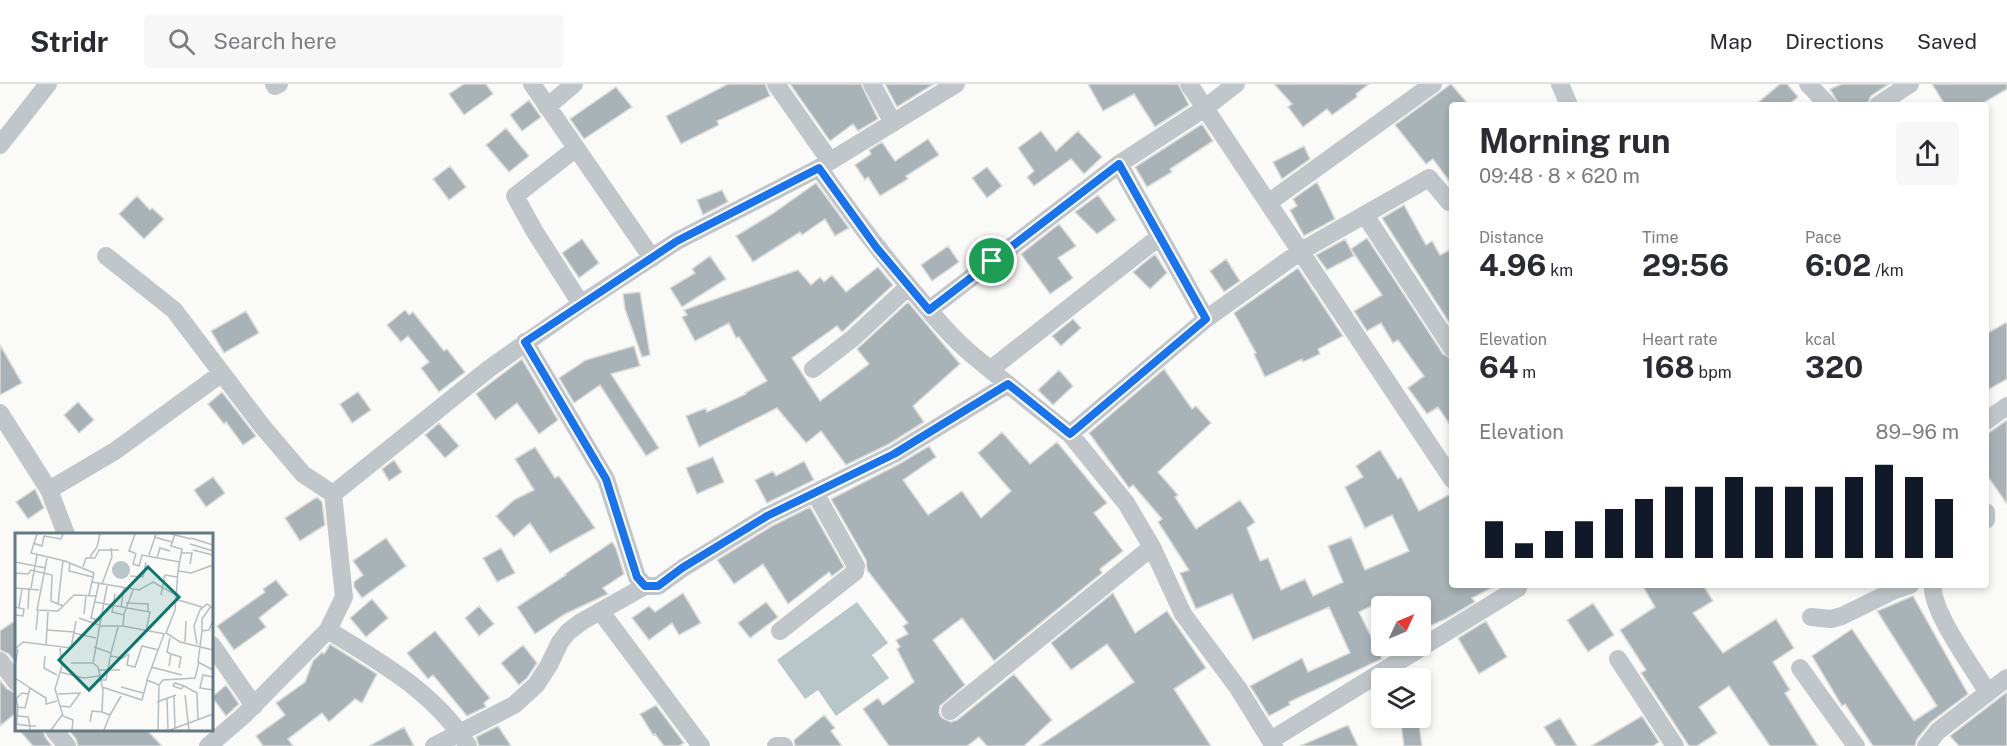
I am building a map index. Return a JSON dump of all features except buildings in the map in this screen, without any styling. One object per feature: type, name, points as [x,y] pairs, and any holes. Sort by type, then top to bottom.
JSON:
[{"type":"street","points":[[0,145],[48,84]]},
{"type":"street","points":[[274,84],[275,86],[279,84]]},
{"type":"street","points":[[532,84],[652,258]]},
{"type":"street","points":[[548,107],[574,84]]},
{"type":"street","points":[[776,84],[876,247],[929,310],[969,352],[1070,434],[1126,503],[1152,547],[1183,614],[1238,688],[1272,743],[1518,588]]},
{"type":"street","points":[[872,84],[893,123]]},
{"type":"street","points":[[333,494],[525,342],[581,304],[677,241],[824,164],[956,84]]},
{"type":"street","points":[[1189,84],[1449,474]]},
{"type":"street","points":[[929,310],[1119,164],[1205,108],[1236,84]]},
{"type":"street","points":[[1268,203],[1433,84]]},
{"type":"street","points":[[1560,84],[1568,102]]},
{"type":"street","points":[[1808,84],[1825,102]]},
{"type":"street","points":[[1883,102],[1910,84]]},
{"type":"street","points":[[575,149],[515,196],[581,304]]},
{"type":"street","points":[[1119,164],[1206,319]]},
{"type":"street","points":[[1070,434],[1206,319],[1301,251],[1429,178],[1449,202]]},
{"type":"street","points":[[1365,215],[1449,343]]},
{"type":"street","points":[[991,369],[1159,237]]},
{"type":"street","points":[[106,256],[174,310],[262,426],[303,474],[333,494]]},
{"type":"street","points":[[813,369],[853,338],[909,286]]},
{"type":"street","points":[[525,342],[606,479],[637,577],[645,586]]},
{"type":"street","points":[[49,490],[116,451],[222,373]]},
{"type":"street","points":[[434,746],[464,739],[514,705],[536,685],[568,632],[580,622],[645,586],[658,586],[682,568],[767,516],[894,454],[1008,384]]},
{"type":"street","points":[[1989,419],[2007,406]]},
{"type":"street","points":[[0,413],[49,490],[66,533]]},
{"type":"street","points":[[780,631],[855,572],[856,566],[815,493]]},
{"type":"street","points":[[208,746],[254,706],[328,630],[344,597],[333,494]]},
{"type":"street","points":[[950,711],[1152,547]]},
{"type":"street","points":[[1811,617],[1831,619],[1842,616],[1902,588]]},
{"type":"street","points":[[1933,588],[1938,611],[1988,693]]},
{"type":"street","points":[[601,612],[701,746]]},
{"type":"street","points":[[328,630],[395,672],[421,693],[464,739]]},
{"type":"street","points":[[213,646],[254,706]]},
{"type":"street","points":[[1618,659],[1675,746]]},
{"type":"street","points":[[0,661],[15,681]]},
{"type":"street","points":[[1800,668],[1856,746]]},
{"type":"street","points":[[1926,746],[1942,739],[1988,693],[2007,678]]},
{"type":"street","points":[[56,731],[67,746]]},
{"type":"street","points":[[776,746],[784,746]]},
{"type":"shaded area","points":[[857,602],[888,643],[872,655],[889,678],[836,716],[818,690],[805,699],[777,660]]},
{"type":"route","points":[[1119,164],[1206,319],[1070,434],[1008,384],[894,454],[767,516],[682,568],[658,586],[645,586],[637,577],[606,479],[525,342],[677,241],[819,168],[876,247],[929,310],[992,261],[1119,164]]}]
